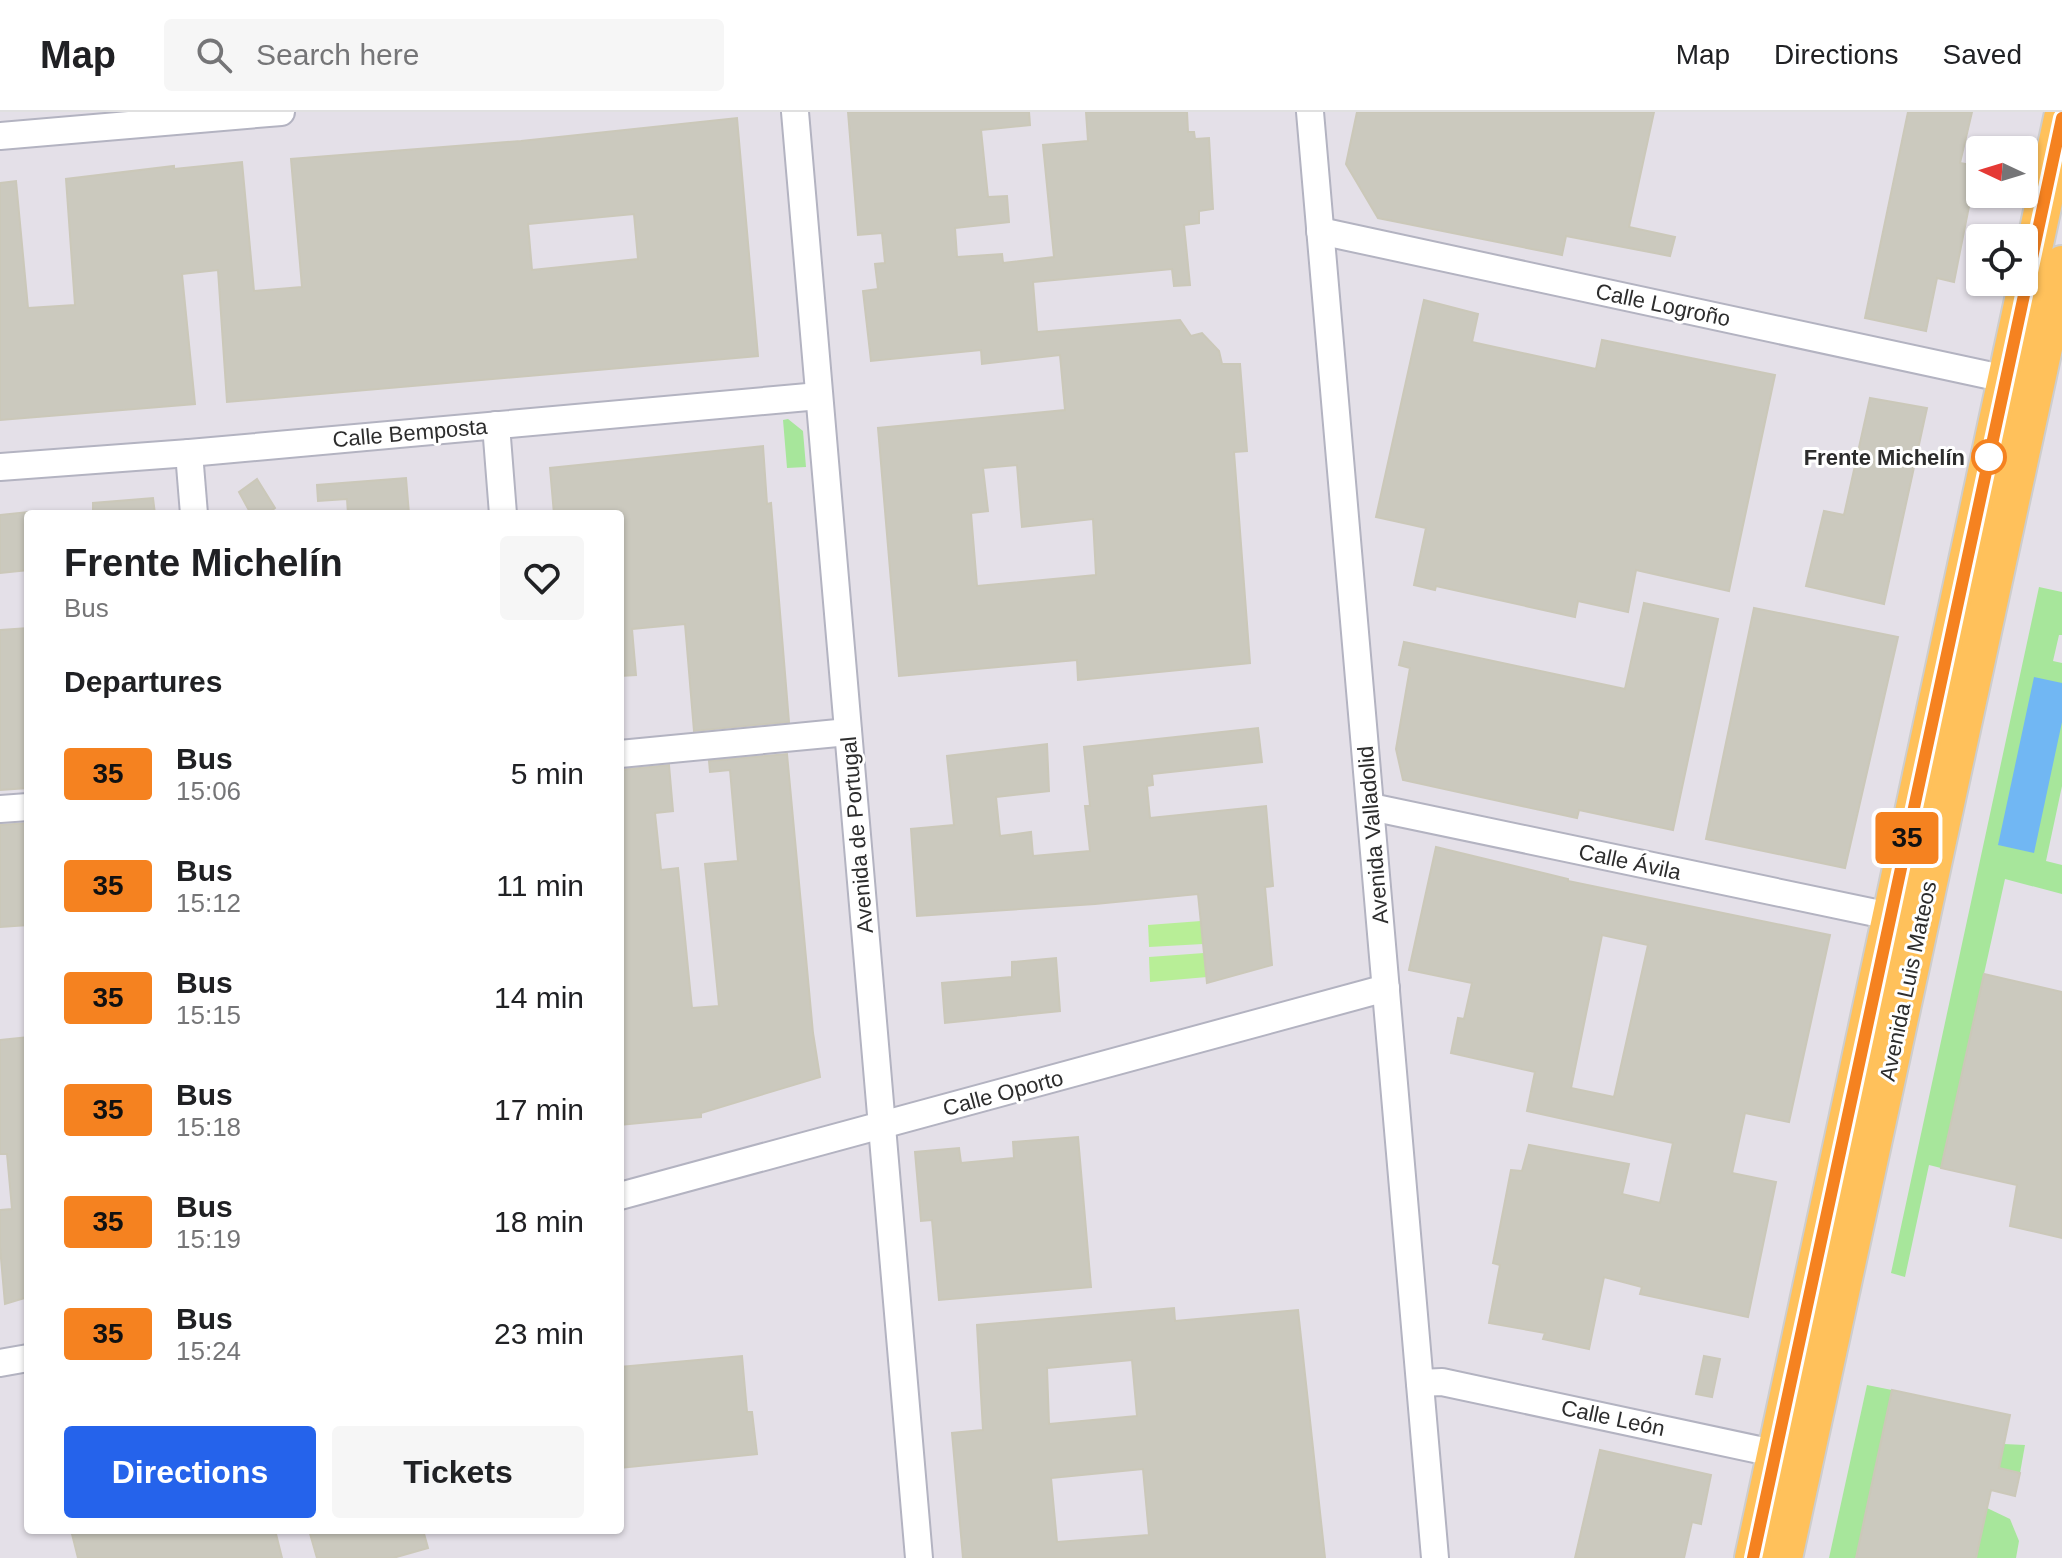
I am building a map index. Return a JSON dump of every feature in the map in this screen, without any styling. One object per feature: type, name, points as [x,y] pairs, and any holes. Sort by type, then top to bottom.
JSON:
[{"type":"highway","name":"Avenida Luis Mateos","points":[[1784,1558],[1790,1456],[1890,916],[2062,118]]},
{"type":"highway","name":"Avenida Luis Mateos","points":[[1753,1558],[1790,1456],[2062,264]]},
{"type":"street","points":[[0,136],[281,112]]},
{"type":"street","name":"Avenida de Portugal","points":[[795,112],[919,1558]]},
{"type":"street","name":"Avenida Valladolid","points":[[1310,112],[1435,1558]]},
{"type":"street","name":"Calle Logroño","points":[[1320,231],[2006,379]]},
{"type":"street","name":"Calle Bemposta","points":[[0,467],[819,396]]},
{"type":"street","points":[[496,425],[503,510]]},
{"type":"street","points":[[189,453],[194,510]]},
{"type":"street","points":[[624,754],[848,732]]},
{"type":"street","points":[[0,809],[24,807]]},
{"type":"street","name":"Calle Ávila","points":[[1371,807],[1890,916]]},
{"type":"street","name":"Calle Oporto","points":[[624,1195],[1386,988]]},
{"type":"street","points":[[0,1363],[24,1359]]},
{"type":"street","name":"Calle León","points":[[1420,1383],[1442,1382],[1790,1456]]},
{"type":"shaded area","points":[[0,112],[2062,112],[2062,1558],[0,1558]]},
{"type":"green space","points":[[788,419],[803,431],[806,467],[787,468],[783,420]]},
{"type":"green space","points":[[2039,587],[2062,592],[2062,635],[2059,635],[2053,661],[2062,663],[2062,786],[2046,861],[2062,865],[2062,894],[2005,879],[1941,1168],[1929,1165],[1905,1277],[1891,1273]]},
{"type":"green space","points":[[1201,921],[1203,944],[1149,947],[1148,925]]},
{"type":"green space","points":[[1204,953],[1207,977],[1150,982],[1149,957]]},
{"type":"green space","points":[[1867,1385],[1892,1390],[1856,1558],[1829,1558]]},
{"type":"green space","points":[[2004,1444],[2025,1445],[2020,1473],[1999,1468]]},
{"type":"green space","points":[[1987,1508],[2010,1519],[2019,1541],[2016,1558],[1976,1558]]},
{"type":"water","points":[[2034,677],[2062,683],[2062,722],[2034,853],[1998,845]]},
{"type":"building","points":[[848,112],[1029,112],[1030,125],[981,130],[988,197],[1007,196],[1009,222],[955,228],[957,257],[1002,254],[1003,263],[1054,257],[1043,145],[1088,141],[1086,112],[1187,112],[1188,132],[1194,132],[1195,139],[1209,138],[1213,209],[1199,211],[1199,223],[1184,225],[1190,285],[1174,286],[1172,269],[1033,282],[1037,332],[1180,320],[1191,336],[1202,333],[1219,351],[1222,364],[1240,364],[1247,451],[1234,452],[1250,663],[1078,680],[1077,660],[899,676],[878,428],[1065,410],[1060,355],[982,364],[981,350],[871,361],[863,291],[878,289],[875,264],[885,263],[882,233],[858,235]],"holes":[[[1017,465],[1022,527],[1093,519],[1096,575],[977,586],[971,513],[988,511],[983,468]]]},
{"type":"building","points":[[1357,112],[1654,112],[1629,227],[1675,237],[1670,256],[1566,236],[1562,255],[1378,218],[1346,164]]},
{"type":"building","points":[[1908,112],[1972,112],[1960,163],[1966,164],[1966,208],[1969,208],[1954,282],[1937,278],[1926,331],[1865,318]]},
{"type":"building","points":[[737,118],[758,356],[227,402],[218,270],[182,274],[195,404],[0,420],[0,183],[16,181],[28,308],[75,305],[66,179],[174,166],[174,169],[242,162],[254,291],[302,287],[291,159],[521,141]],"holes":[[[634,214],[638,259],[532,270],[528,224]]]},
{"type":"building","points":[[1424,300],[1478,314],[1472,342],[1596,369],[1602,340],[1775,375],[1729,591],[1636,570],[1628,612],[1578,601],[1575,617],[1436,586],[1435,590],[1414,585],[1426,528],[1376,517]]},
{"type":"building","points":[[1870,398],[1927,408],[1884,604],[1806,586],[1824,511],[1844,515]]},
{"type":"building","points":[[763,446],[767,504],[771,503],[789,722],[694,731],[685,624],[632,629],[636,675],[624,676],[624,510],[554,510],[550,468]]},
{"type":"building","points":[[406,478],[409,510],[348,510],[347,499],[318,501],[317,485]]},
{"type":"building","points":[[257,479],[275,508],[249,510],[239,492]]},
{"type":"building","points":[[153,498],[154,510],[93,510],[93,503]]},
{"type":"building","points":[[24,512],[24,570],[0,573],[0,515]]},
{"type":"building","points":[[1644,603],[1718,619],[1673,830],[1579,810],[1577,818],[1403,780],[1396,749],[1410,668],[1399,665],[1404,642],[1625,689]]},
{"type":"building","points":[[1754,608],[1898,637],[1845,868],[1706,839]]},
{"type":"building","points":[[24,628],[24,788],[0,790],[0,630]]},
{"type":"building","points":[[1258,728],[1262,762],[1152,774],[1153,785],[1147,786],[1150,818],[1266,806],[1273,886],[1265,887],[1272,965],[1207,983],[1198,894],[917,916],[911,829],[954,825],[947,756],[1047,744],[1049,791],[996,797],[1000,836],[1031,832],[1033,856],[1090,851],[1085,806],[1090,806],[1084,747]]},
{"type":"building","points":[[787,754],[813,1033],[820,1077],[701,1113],[701,1117],[624,1125],[624,770],[669,765],[673,811],[655,813],[661,870],[678,868],[692,1008],[719,1006],[705,864],[738,861],[730,770],[710,772],[709,761]]},
{"type":"building","points":[[24,823],[24,925],[0,927],[0,825]]},
{"type":"building","points":[[1436,847],[1568,881],[1830,935],[1789,1122],[1745,1113],[1732,1173],[1776,1182],[1748,1317],[1640,1294],[1642,1287],[1604,1277],[1589,1349],[1543,1339],[1545,1333],[1489,1323],[1500,1265],[1493,1263],[1511,1170],[1522,1171],[1529,1145],[1629,1164],[1622,1194],[1660,1203],[1673,1143],[1527,1111],[1535,1072],[1451,1053],[1458,1018],[1464,1019],[1472,983],[1409,970]],"holes":[[[1602,935],[1648,945],[1614,1097],[1571,1088]]]},
{"type":"building","points":[[1056,958],[1060,1011],[945,1023],[942,983],[1012,977],[1012,962]]},
{"type":"building","points":[[1984,974],[2062,992],[2062,1238],[2010,1226],[2017,1185],[1941,1168]]},
{"type":"building","points":[[24,1037],[24,1298],[5,1304],[0,1210],[12,1209],[7,1154],[0,1154],[0,1040]]},
{"type":"building","points":[[1078,1137],[1091,1287],[939,1300],[932,1220],[921,1221],[915,1152],[959,1148],[961,1163],[1014,1158],[1013,1142]]},
{"type":"building","points":[[1174,1308],[1175,1321],[1298,1310],[1325,1558],[963,1558],[952,1433],[983,1430],[977,1325]],"holes":[[[1132,1360],[1137,1416],[1049,1424],[1047,1368]],[[1143,1469],[1149,1535],[1057,1542],[1051,1478]]]},
{"type":"building","points":[[742,1356],[747,1412],[752,1412],[757,1454],[624,1468],[624,1367]]},
{"type":"building","points":[[1704,1356],[1720,1359],[1712,1397],[1696,1394]]},
{"type":"building","points":[[1892,1390],[2010,1415],[1999,1468],[2020,1473],[2015,1496],[1991,1490],[1976,1558],[1856,1558]]},
{"type":"building","points":[[1600,1450],[1711,1475],[1701,1524],[1692,1522],[1684,1558],[1575,1558]]},
{"type":"building","points":[[72,1534],[276,1534],[282,1558],[78,1558]]},
{"type":"building","points":[[310,1534],[424,1534],[428,1548],[393,1558],[317,1558]]},
{"type":"bus line","name":"35","points":[[1753,1558],[2062,118]]},
{"type":"place","name":"Frente Michelín","points":[[1989,457]]}]
